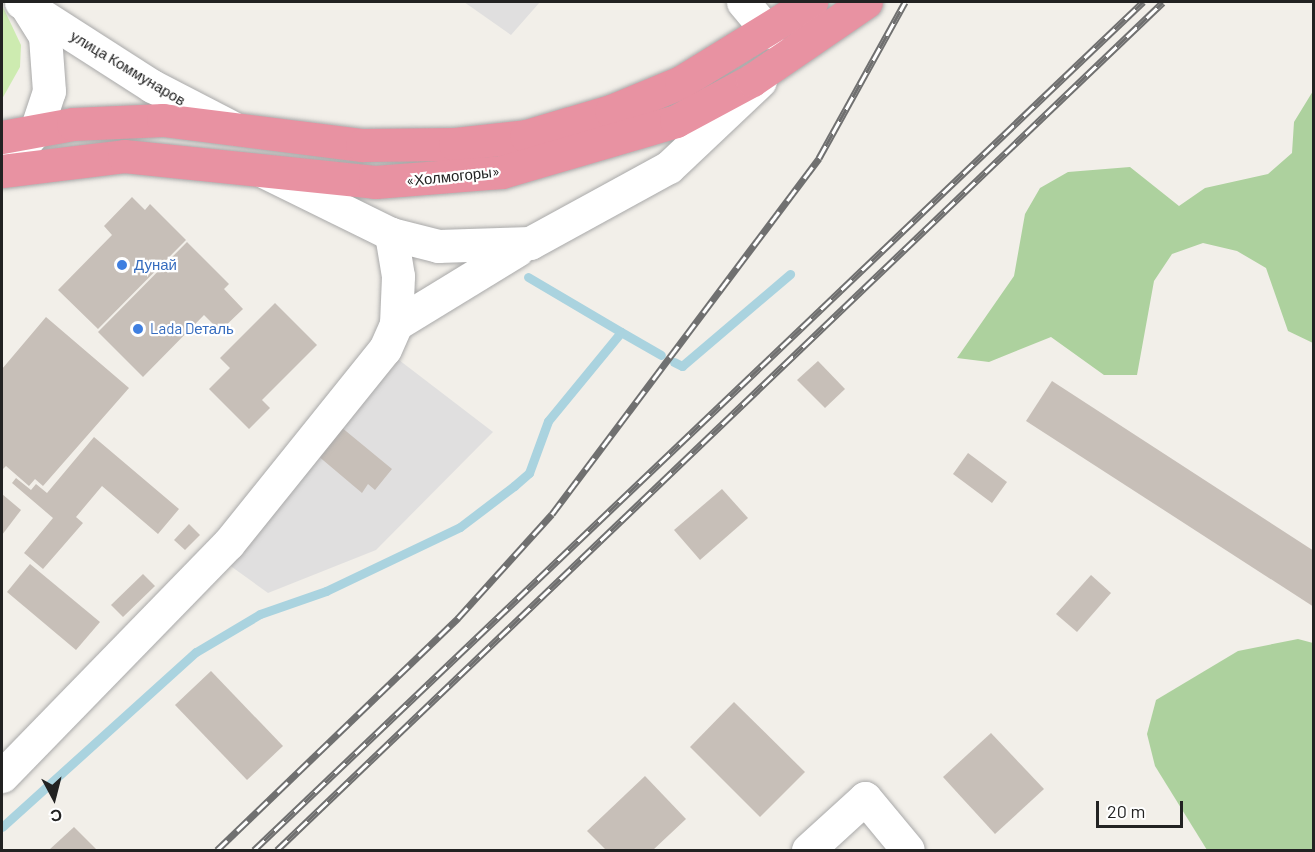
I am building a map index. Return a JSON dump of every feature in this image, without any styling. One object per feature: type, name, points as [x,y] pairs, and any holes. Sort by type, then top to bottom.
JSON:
[{"type":"highway","points":[[2,137],[36,130],[163,120],[363,145],[455,144],[526,136],[647,97],[768,32],[811,2]]},
{"type":"highway","name":"«Холмогоры»","points":[[2,170],[124,156],[265,172],[402,182],[502,172],[676,121],[783,60],[866,2]]},
{"type":"street","points":[[2,170],[36,130],[51,71],[45,36],[22,2]]},
{"type":"street","name":"улица Коммунаров","points":[[22,2],[152,86],[238,131]]},
{"type":"street","points":[[743,2],[768,32]]},
{"type":"street","points":[[396,324],[448,287],[669,166],[783,60]]},
{"type":"street","points":[[265,172],[391,234],[438,246],[530,243]]},
{"type":"street","points":[[2,776],[228,544],[385,349],[396,324],[398,276],[391,234]]},
{"type":"street","points":[[808,850],[865,798],[908,850]]},
{"type":"shaded area","points":[[464,2],[540,2],[511,35]]},
{"type":"shaded area","points":[[399,360],[493,432],[376,550],[268,593],[225,562]]},
{"type":"green space","points":[[2,5],[21,45],[20,67],[2,99]]},
{"type":"green space","points":[[1313,91],[1313,343],[1288,331],[1266,268],[1237,251],[1203,243],[1172,254],[1154,281],[1137,375],[1104,375],[1051,337],[989,362],[957,358],[1014,276],[1025,214],[1040,188],[1068,172],[1130,167],[1179,206],[1205,188],[1268,174],[1292,153],[1294,122]]},
{"type":"green space","points":[[1298,639],[1313,643],[1313,850],[1207,850],[1155,766],[1147,734],[1156,700],[1238,651]]},
{"type":"building","name":"Дунай","points":[[132,197],[145,210],[150,204],[186,240],[98,329],[58,290],[112,235],[104,226]]},
{"type":"building","points":[[187,242],[229,284],[224,289],[243,309],[220,331],[204,315],[143,377],[98,332]]},
{"type":"building","points":[[275,303],[317,345],[262,400],[270,408],[249,429],[209,389],[230,368],[220,358]]},
{"type":"building","points":[[46,317],[129,388],[43,486],[35,479],[29,486],[6,466],[2,470],[2,369]]},
{"type":"building","points":[[818,361],[845,389],[825,408],[797,380]]},
{"type":"building","points":[[1052,381],[1314,551],[1314,607],[1026,421]]},
{"type":"building","points":[[341,427],[392,469],[375,490],[368,484],[362,493],[317,455]]},
{"type":"building","points":[[94,437],[179,509],[158,534],[102,486],[76,517],[83,523],[43,569],[24,553],[53,518],[12,483],[16,478],[31,490],[36,484],[47,493]]},
{"type":"building","points":[[968,453],[1007,482],[992,503],[953,474]]},
{"type":"building","points":[[722,489],[748,518],[700,560],[674,530]]},
{"type":"building","points":[[2,494],[21,510],[2,535]]},
{"type":"building","points":[[189,524],[200,535],[185,550],[174,540]]},
{"type":"building","points":[[30,564],[100,622],[76,650],[7,592]]},
{"type":"building","points":[[143,574],[155,586],[123,617],[111,605]]},
{"type":"building","points":[[1091,575],[1111,593],[1077,632],[1056,614]]},
{"type":"building","points":[[211,671],[283,746],[247,780],[175,705]]},
{"type":"building","points":[[734,702],[805,772],[760,817],[690,747]]},
{"type":"building","points":[[991,733],[1044,789],[995,834],[943,777]]},
{"type":"building","points":[[645,776],[686,819],[653,850],[606,850],[587,831]]},
{"type":"building","points":[[74,827],[97,850],[49,850]]},
{"type":"waterway","points":[[674,362],[682,366],[790,274]]},
{"type":"waterway","points":[[528,277],[621,332]]},
{"type":"waterway","points":[[2,827],[196,652],[260,614],[326,591],[460,527],[514,486],[529,473],[548,421],[621,332],[661,355]]},
{"type":"railway","points":[[217,850],[458,618],[552,514],[819,158],[905,2]]},
{"type":"railway","points":[[254,850],[1143,2]]},
{"type":"railway","points":[[277,850],[1163,2]]},
{"type":"place","name":"Дунай","points":[[122,265]]},
{"type":"place","name":"Lada Dеталь","points":[[138,329]]}]
